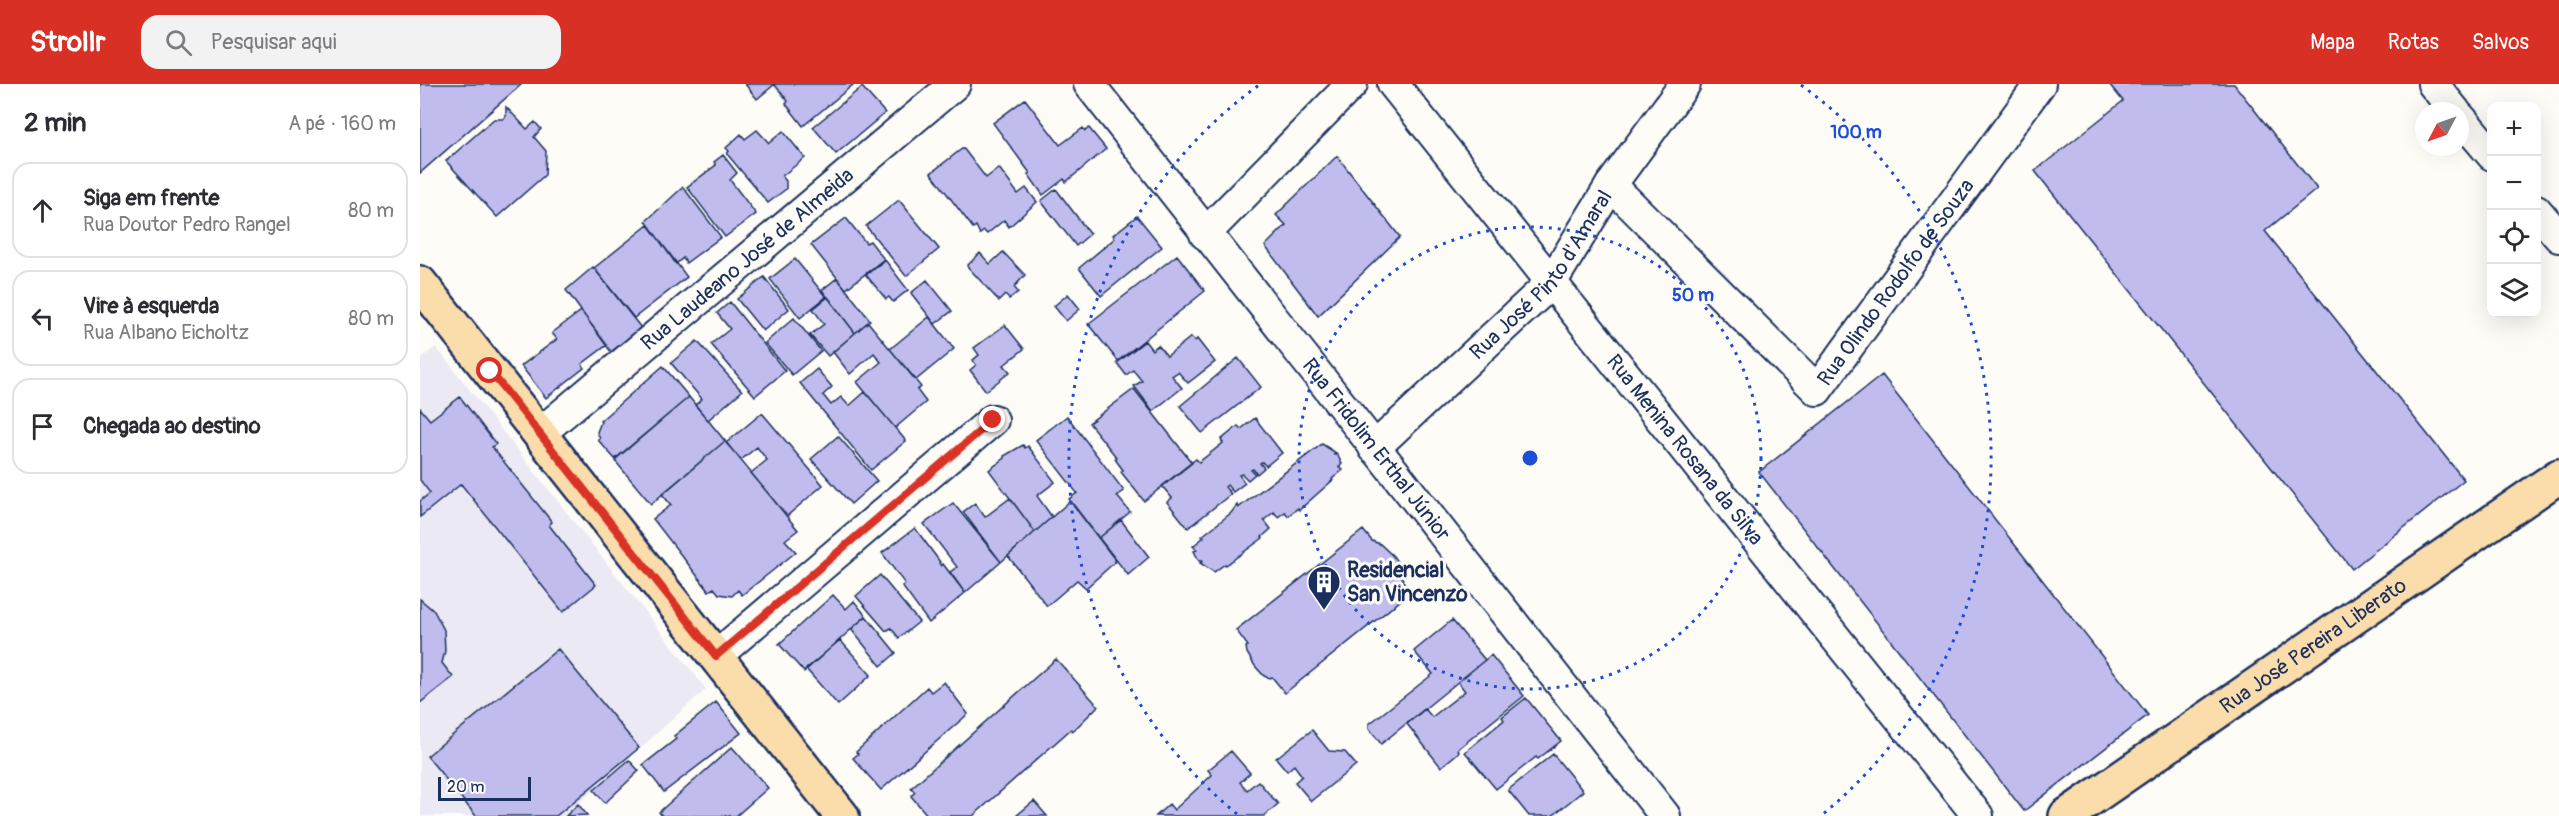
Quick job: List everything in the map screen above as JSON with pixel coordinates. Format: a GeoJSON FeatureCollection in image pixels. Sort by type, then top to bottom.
{"type":"FeatureCollection","features":[{"type":"Feature","properties":{"kind":"main road"},"geometry":{"type":"LineString","coordinates":[[420,283],[842,816]]}},
{"type":"Feature","properties":{"kind":"main road","name":"Rua José Pereira Liberato"},"geometry":{"type":"LineString","coordinates":[[2066,816],[2559,476]]}},
{"type":"Feature","properties":{"kind":"street","name":"Rua Fridolim Erthal Júnior"},"geometry":{"type":"LineString","coordinates":[[1089,84],[1665,816]]}},
{"type":"Feature","properties":{"kind":"street"},"geometry":{"type":"LineString","coordinates":[[1205,234],[1352,84]]}},
{"type":"Feature","properties":{"kind":"street","name":"Rua Menina Rosana da Silva"},"geometry":{"type":"LineString","coordinates":[[1392,84],[1978,816]]}},
{"type":"Feature","properties":{"kind":"street","name":"Rua José Pinto d'Amaral"},"geometry":{"type":"LineString","coordinates":[[1374,448],[1551,283],[1611,185],[1685,84]]}},
{"type":"Feature","properties":{"kind":"street","name":"Rua Olindo Rodolfo de Souza"},"geometry":{"type":"LineString","coordinates":[[1611,185],[1817,390],[2040,84]]}},
{"type":"Feature","properties":{"kind":"street"},"geometry":{"type":"LineString","coordinates":[[2433,84],[2448,102]]}},
{"type":"Feature","properties":{"kind":"street","name":"Rua Laudeano José de Almeida"},"geometry":{"type":"LineString","coordinates":[[539,434],[935,90]]}},
{"type":"Feature","properties":{"kind":"street"},"geometry":{"type":"LineString","coordinates":[[2469,128],[2487,149]]}},
{"type":"Feature","properties":{"kind":"street"},"geometry":{"type":"LineString","coordinates":[[2541,216],[2559,237]]}},
{"type":"Feature","properties":{"kind":"street"},"geometry":{"type":"LineString","coordinates":[[716,656],[993,420]]}},
{"type":"Feature","properties":{"kind":"shaded area"},"geometry":{"type":"Polygon","coordinates":[[[436,347],[706,689],[565,816],[420,816],[420,359],[436,347]]]}},
{"type":"Feature","properties":{"kind":"building"},"geometry":{"type":"Polygon","coordinates":[[[420,84],[522,84],[420,173],[420,84]]]}},
{"type":"Feature","properties":{"kind":"building"},"geometry":{"type":"Polygon","coordinates":[[[745,84],[775,84],[757,99],[745,84]]]}},
{"type":"Feature","properties":{"kind":"building"},"geometry":{"type":"Polygon","coordinates":[[[774,84],[854,84],[803,126],[786,104],[788,101],[774,84]]]}},
{"type":"Feature","properties":{"kind":"building"},"geometry":{"type":"Polygon","coordinates":[[[2109,84],[2234,84],[2317,189],[2265,231],[2464,480],[2352,569],[2035,171],[2123,101],[2109,84]]]}},
{"type":"Feature","properties":{"kind":"building"},"geometry":{"type":"Polygon","coordinates":[[[862,87],[885,113],[836,154],[813,127],[862,87]]]}},
{"type":"Feature","properties":{"kind":"building"},"geometry":{"type":"Polygon","coordinates":[[[1025,99],[1060,145],[1083,128],[1085,131],[1089,128],[1106,149],[1066,182],[1064,179],[1043,195],[1028,174],[1030,173],[993,123],[1025,99]]]}},
{"type":"Feature","properties":{"kind":"building"},"geometry":{"type":"Polygon","coordinates":[[[506,107],[527,129],[535,122],[541,129],[534,137],[546,151],[545,175],[497,217],[446,161],[494,119],[503,119],[506,116],[506,107]]]}},
{"type":"Feature","properties":{"kind":"building"},"geometry":{"type":"Polygon","coordinates":[[[757,130],[769,143],[783,131],[805,158],[782,176],[786,181],[786,189],[768,203],[727,154],[729,151],[726,148],[741,134],[745,139],[757,130]]]}},
{"type":"Feature","properties":{"kind":"building"},"geometry":{"type":"Polygon","coordinates":[[[963,148],[986,178],[999,168],[1018,194],[1026,188],[1037,202],[1009,227],[1004,220],[987,234],[984,231],[980,234],[976,226],[973,228],[931,173],[963,148]]]}},
{"type":"Feature","properties":{"kind":"building"},"geometry":{"type":"Polygon","coordinates":[[[723,155],[737,173],[730,180],[756,214],[725,237],[687,187],[716,165],[714,162],[723,155]]]}},
{"type":"Feature","properties":{"kind":"building"},"geometry":{"type":"Polygon","coordinates":[[[1337,156],[1400,237],[1318,316],[1265,246],[1286,225],[1276,215],[1337,156]]]}},
{"type":"Feature","properties":{"kind":"building"},"geometry":{"type":"Polygon","coordinates":[[[683,187],[721,237],[686,263],[683,258],[676,264],[646,221],[683,187]]]}},
{"type":"Feature","properties":{"kind":"building"},"geometry":{"type":"Polygon","coordinates":[[[1056,189],[1090,234],[1076,246],[1041,201],[1056,189]]]}},
{"type":"Feature","properties":{"kind":"building"},"geometry":{"type":"Polygon","coordinates":[[[899,200],[939,249],[906,276],[866,226],[899,200]]]}},
{"type":"Feature","properties":{"kind":"building"},"geometry":{"type":"Polygon","coordinates":[[[1137,216],[1162,247],[1101,296],[1079,268],[1115,238],[1113,235],[1137,216]]]}},
{"type":"Feature","properties":{"kind":"building"},"geometry":{"type":"Polygon","coordinates":[[[846,218],[866,243],[870,241],[884,259],[846,289],[811,245],[846,218]]]}},
{"type":"Feature","properties":{"kind":"building"},"geometry":{"type":"Polygon","coordinates":[[[648,225],[687,277],[634,318],[594,268],[648,225]]]}},
{"type":"Feature","properties":{"kind":"building"},"geometry":{"type":"Polygon","coordinates":[[[1003,252],[1025,275],[1014,287],[1018,292],[1009,299],[1005,295],[999,301],[967,266],[980,253],[990,264],[1003,252]]]}},
{"type":"Feature","properties":{"kind":"building"},"geometry":{"type":"Polygon","coordinates":[[[1177,255],[1205,291],[1118,361],[1088,324],[1177,255]]]}},
{"type":"Feature","properties":{"kind":"building"},"geometry":{"type":"Polygon","coordinates":[[[795,259],[826,297],[800,318],[770,279],[795,259]]]}},
{"type":"Feature","properties":{"kind":"building"},"geometry":{"type":"Polygon","coordinates":[[[885,260],[908,290],[893,302],[889,297],[886,299],[866,275],[885,260]]]}},
{"type":"Feature","properties":{"kind":"building"},"geometry":{"type":"Polygon","coordinates":[[[593,267],[641,328],[611,352],[566,290],[593,267]]]}},
{"type":"Feature","properties":{"kind":"building"},"geometry":{"type":"Polygon","coordinates":[[[764,277],[789,309],[763,331],[737,299],[764,277]]]}},
{"type":"Feature","properties":{"kind":"building"},"geometry":{"type":"Polygon","coordinates":[[[837,278],[870,320],[855,333],[822,290],[837,278]]]}},
{"type":"Feature","properties":{"kind":"building"},"geometry":{"type":"Polygon","coordinates":[[[927,280],[952,311],[935,324],[911,293],[927,280]]]}},
{"type":"Feature","properties":{"kind":"building"},"geometry":{"type":"Polygon","coordinates":[[[1068,294],[1080,309],[1066,321],[1054,306],[1068,294]]]}},
{"type":"Feature","properties":{"kind":"building"},"geometry":{"type":"Polygon","coordinates":[[[828,297],[855,333],[828,356],[810,335],[824,324],[813,309],[828,297]]]}},
{"type":"Feature","properties":{"kind":"building"},"geometry":{"type":"Polygon","coordinates":[[[730,302],[785,371],[755,396],[711,344],[730,329],[717,313],[730,302]]]}},
{"type":"Feature","properties":{"kind":"building"},"geometry":{"type":"Polygon","coordinates":[[[581,311],[607,345],[582,364],[584,368],[546,398],[521,366],[557,339],[552,333],[581,311]]]}},
{"type":"Feature","properties":{"kind":"building"},"geometry":{"type":"Polygon","coordinates":[[[929,317],[954,349],[916,380],[890,349],[929,317]]]}},
{"type":"Feature","properties":{"kind":"building"},"geometry":{"type":"Polygon","coordinates":[[[794,318],[821,351],[792,375],[765,343],[794,318]]]}},
{"type":"Feature","properties":{"kind":"building"},"geometry":{"type":"Polygon","coordinates":[[[868,322],[921,387],[917,390],[926,402],[895,428],[857,382],[881,362],[874,353],[850,374],[833,352],[868,322]]]}},
{"type":"Feature","properties":{"kind":"building"},"geometry":{"type":"Polygon","coordinates":[[[1005,325],[1024,349],[1004,365],[1010,372],[986,391],[970,370],[976,365],[973,360],[979,355],[974,348],[1005,325]]]}},
{"type":"Feature","properties":{"kind":"building"},"geometry":{"type":"Polygon","coordinates":[[[1191,337],[1195,341],[1197,339],[1215,362],[1188,383],[1178,372],[1172,376],[1182,388],[1153,411],[1134,386],[1142,381],[1133,370],[1126,375],[1117,363],[1145,341],[1152,350],[1158,345],[1167,356],[1191,337]]]}},
{"type":"Feature","properties":{"kind":"building"},"geometry":{"type":"Polygon","coordinates":[[[697,341],[742,391],[708,420],[695,405],[702,399],[671,363],[697,341]]]}},
{"type":"Feature","properties":{"kind":"building"},"geometry":{"type":"Polygon","coordinates":[[[1238,358],[1261,387],[1202,433],[1180,406],[1238,358]]]}},
{"type":"Feature","properties":{"kind":"building"},"geometry":{"type":"Polygon","coordinates":[[[663,366],[689,397],[615,459],[598,440],[600,439],[597,432],[600,421],[663,366]]]}},
{"type":"Feature","properties":{"kind":"building"},"geometry":{"type":"Polygon","coordinates":[[[817,369],[832,387],[823,395],[831,405],[841,397],[849,406],[865,392],[906,441],[871,470],[800,383],[817,369]]]}},
{"type":"Feature","properties":{"kind":"building"},"geometry":{"type":"Polygon","coordinates":[[[1882,375],[2148,715],[2024,811],[1759,472],[1882,375]]]}},
{"type":"Feature","properties":{"kind":"building"},"geometry":{"type":"Polygon","coordinates":[[[1134,389],[1192,463],[1144,501],[1121,472],[1123,470],[1115,459],[1117,458],[1089,423],[1134,389]]]}},
{"type":"Feature","properties":{"kind":"building"},"geometry":{"type":"Polygon","coordinates":[[[460,397],[496,444],[492,447],[552,522],[549,525],[596,585],[563,612],[461,484],[420,517],[420,501],[430,493],[420,480],[420,408],[430,420],[460,397]]]}},
{"type":"Feature","properties":{"kind":"building"},"geometry":{"type":"Polygon","coordinates":[[[689,397],[725,441],[651,504],[616,462],[616,459],[689,397]]]}},
{"type":"Feature","properties":{"kind":"building"},"geometry":{"type":"Polygon","coordinates":[[[762,413],[823,485],[787,516],[751,473],[767,460],[757,447],[741,460],[726,443],[762,413]]]}},
{"type":"Feature","properties":{"kind":"building"},"geometry":{"type":"Polygon","coordinates":[[[1067,416],[1124,491],[1117,496],[1130,512],[1099,538],[1069,499],[1077,493],[1036,440],[1067,416]]]}},
{"type":"Feature","properties":{"kind":"building"},"geometry":{"type":"Polygon","coordinates":[[[1255,418],[1282,453],[1266,466],[1260,463],[1264,468],[1257,474],[1253,469],[1251,470],[1255,474],[1248,480],[1242,474],[1239,475],[1245,483],[1233,492],[1227,485],[1225,487],[1231,494],[1188,528],[1167,502],[1172,498],[1162,486],[1196,459],[1199,462],[1223,443],[1221,440],[1238,426],[1241,429],[1255,418]]]}},
{"type":"Feature","properties":{"kind":"building"},"geometry":{"type":"Polygon","coordinates":[[[838,436],[877,481],[851,504],[811,459],[838,436]]]}},
{"type":"Feature","properties":{"kind":"building"},"geometry":{"type":"Polygon","coordinates":[[[725,441],[798,530],[785,540],[796,552],[742,595],[738,590],[732,596],[719,594],[714,588],[709,591],[653,519],[671,505],[662,494],[725,441]]]}},
{"type":"Feature","properties":{"kind":"building"},"geometry":{"type":"Polygon","coordinates":[[[1322,444],[1336,453],[1333,455],[1337,454],[1342,464],[1339,467],[1343,470],[1333,480],[1299,510],[1298,508],[1288,516],[1285,512],[1278,517],[1274,512],[1264,520],[1271,529],[1263,538],[1226,565],[1214,572],[1200,563],[1203,561],[1199,561],[1194,551],[1197,550],[1193,546],[1204,537],[1202,536],[1231,513],[1237,505],[1238,508],[1322,444]]]}},
{"type":"Feature","properties":{"kind":"building"},"geometry":{"type":"Polygon","coordinates":[[[1023,445],[1025,448],[1028,446],[1055,482],[1037,496],[1052,517],[1035,532],[989,470],[1005,458],[1004,456],[1023,445]]]}},
{"type":"Feature","properties":{"kind":"building"},"geometry":{"type":"Polygon","coordinates":[[[1010,498],[1035,532],[1001,562],[963,512],[975,503],[985,517],[1010,498]]]}},
{"type":"Feature","properties":{"kind":"building"},"geometry":{"type":"Polygon","coordinates":[[[1070,501],[1116,561],[1086,588],[1077,580],[1047,606],[1008,556],[1070,501]]]}},
{"type":"Feature","properties":{"kind":"building"},"geometry":{"type":"Polygon","coordinates":[[[953,503],[1001,562],[965,593],[950,572],[957,567],[924,524],[953,503]]]}},
{"type":"Feature","properties":{"kind":"building"},"geometry":{"type":"Polygon","coordinates":[[[1121,520],[1149,557],[1128,575],[1099,538],[1121,520]]]}},
{"type":"Feature","properties":{"kind":"building"},"geometry":{"type":"Polygon","coordinates":[[[915,528],[941,566],[943,564],[965,593],[929,623],[902,586],[905,584],[882,553],[915,528]]]}},
{"type":"Feature","properties":{"kind":"building","name":"Residencial San Vincenzo"},"geometry":{"type":"Polygon","coordinates":[[[1363,530],[1372,541],[1380,544],[1393,556],[1400,566],[1403,581],[1411,592],[1285,693],[1272,677],[1264,676],[1255,666],[1247,653],[1246,647],[1248,646],[1236,630],[1363,530]]]}},
{"type":"Feature","properties":{"kind":"building"},"geometry":{"type":"Polygon","coordinates":[[[880,575],[919,622],[899,638],[891,628],[886,631],[856,596],[880,575]]]}},
{"type":"Feature","properties":{"kind":"building"},"geometry":{"type":"Polygon","coordinates":[[[833,595],[846,609],[854,601],[866,616],[804,672],[779,644],[833,595]]]}},
{"type":"Feature","properties":{"kind":"building"},"geometry":{"type":"Polygon","coordinates":[[[420,599],[434,611],[444,630],[445,651],[442,663],[453,677],[420,703],[420,599]]]}},
{"type":"Feature","properties":{"kind":"building"},"geometry":{"type":"Polygon","coordinates":[[[866,616],[896,653],[881,666],[851,629],[866,616]]]}},
{"type":"Feature","properties":{"kind":"building"},"geometry":{"type":"Polygon","coordinates":[[[1452,620],[1485,660],[1381,744],[1369,728],[1369,724],[1433,674],[1414,651],[1452,620]]]}},
{"type":"Feature","properties":{"kind":"building"},"geometry":{"type":"Polygon","coordinates":[[[840,640],[871,675],[838,705],[806,669],[840,640]]]}},
{"type":"Feature","properties":{"kind":"building"},"geometry":{"type":"Polygon","coordinates":[[[558,649],[639,748],[556,816],[476,816],[427,756],[558,649]]]}},
{"type":"Feature","properties":{"kind":"building"},"geometry":{"type":"Polygon","coordinates":[[[1491,655],[1524,696],[1458,749],[1459,752],[1441,767],[1407,724],[1425,709],[1432,717],[1465,691],[1458,682],[1491,655]]]}},
{"type":"Feature","properties":{"kind":"building"},"geometry":{"type":"Polygon","coordinates":[[[1056,659],[1098,706],[1073,731],[1071,729],[973,816],[928,816],[911,796],[915,792],[911,788],[1056,659]]]}},
{"type":"Feature","properties":{"kind":"building"},"geometry":{"type":"Polygon","coordinates":[[[944,682],[968,714],[881,790],[853,758],[858,754],[856,752],[927,687],[931,692],[944,682]]]}},
{"type":"Feature","properties":{"kind":"building"},"geometry":{"type":"Polygon","coordinates":[[[1526,698],[1561,741],[1538,759],[1536,757],[1496,789],[1465,752],[1504,720],[1502,717],[1526,698]]]}},
{"type":"Feature","properties":{"kind":"building"},"geometry":{"type":"Polygon","coordinates":[[[716,702],[741,733],[664,792],[643,765],[676,739],[674,736],[716,702]]]}},
{"type":"Feature","properties":{"kind":"building"},"geometry":{"type":"Polygon","coordinates":[[[1312,730],[1329,751],[1345,752],[1356,765],[1311,801],[1295,782],[1302,776],[1294,765],[1287,771],[1276,758],[1312,730]]]}},
{"type":"Feature","properties":{"kind":"building"},"geometry":{"type":"Polygon","coordinates":[[[732,747],[768,788],[736,816],[662,816],[659,812],[732,747]]]}},
{"type":"Feature","properties":{"kind":"building"},"geometry":{"type":"Polygon","coordinates":[[[1231,751],[1250,773],[1240,782],[1247,790],[1258,781],[1278,804],[1264,816],[1156,816],[1169,804],[1174,810],[1212,775],[1208,770],[1231,751]]]}},
{"type":"Feature","properties":{"kind":"building"},"geometry":{"type":"Polygon","coordinates":[[[1553,754],[1583,791],[1552,816],[1529,816],[1508,790],[1553,754]]]}},
{"type":"Feature","properties":{"kind":"building"},"geometry":{"type":"Polygon","coordinates":[[[629,760],[639,771],[605,803],[594,790],[629,760]]]}},
{"type":"Feature","properties":{"kind":"building"},"geometry":{"type":"Polygon","coordinates":[[[1034,801],[1047,816],[1016,816],[1034,801]]]}},
{"type":"Feature","properties":{"kind":"building"},"geometry":{"type":"Polygon","coordinates":[[[578,804],[587,815],[566,816],[578,804]]]}},
{"type":"Feature","properties":{"kind":"place","name":"Residencial San Vincenzo"},"geometry":{"type":"Point","coordinates":[1324,611]}},
{"type":"Feature","properties":{"kind":"route"},"geometry":{"type":"LineString","coordinates":[[490,371],[716,656],[993,420]]}}]}
